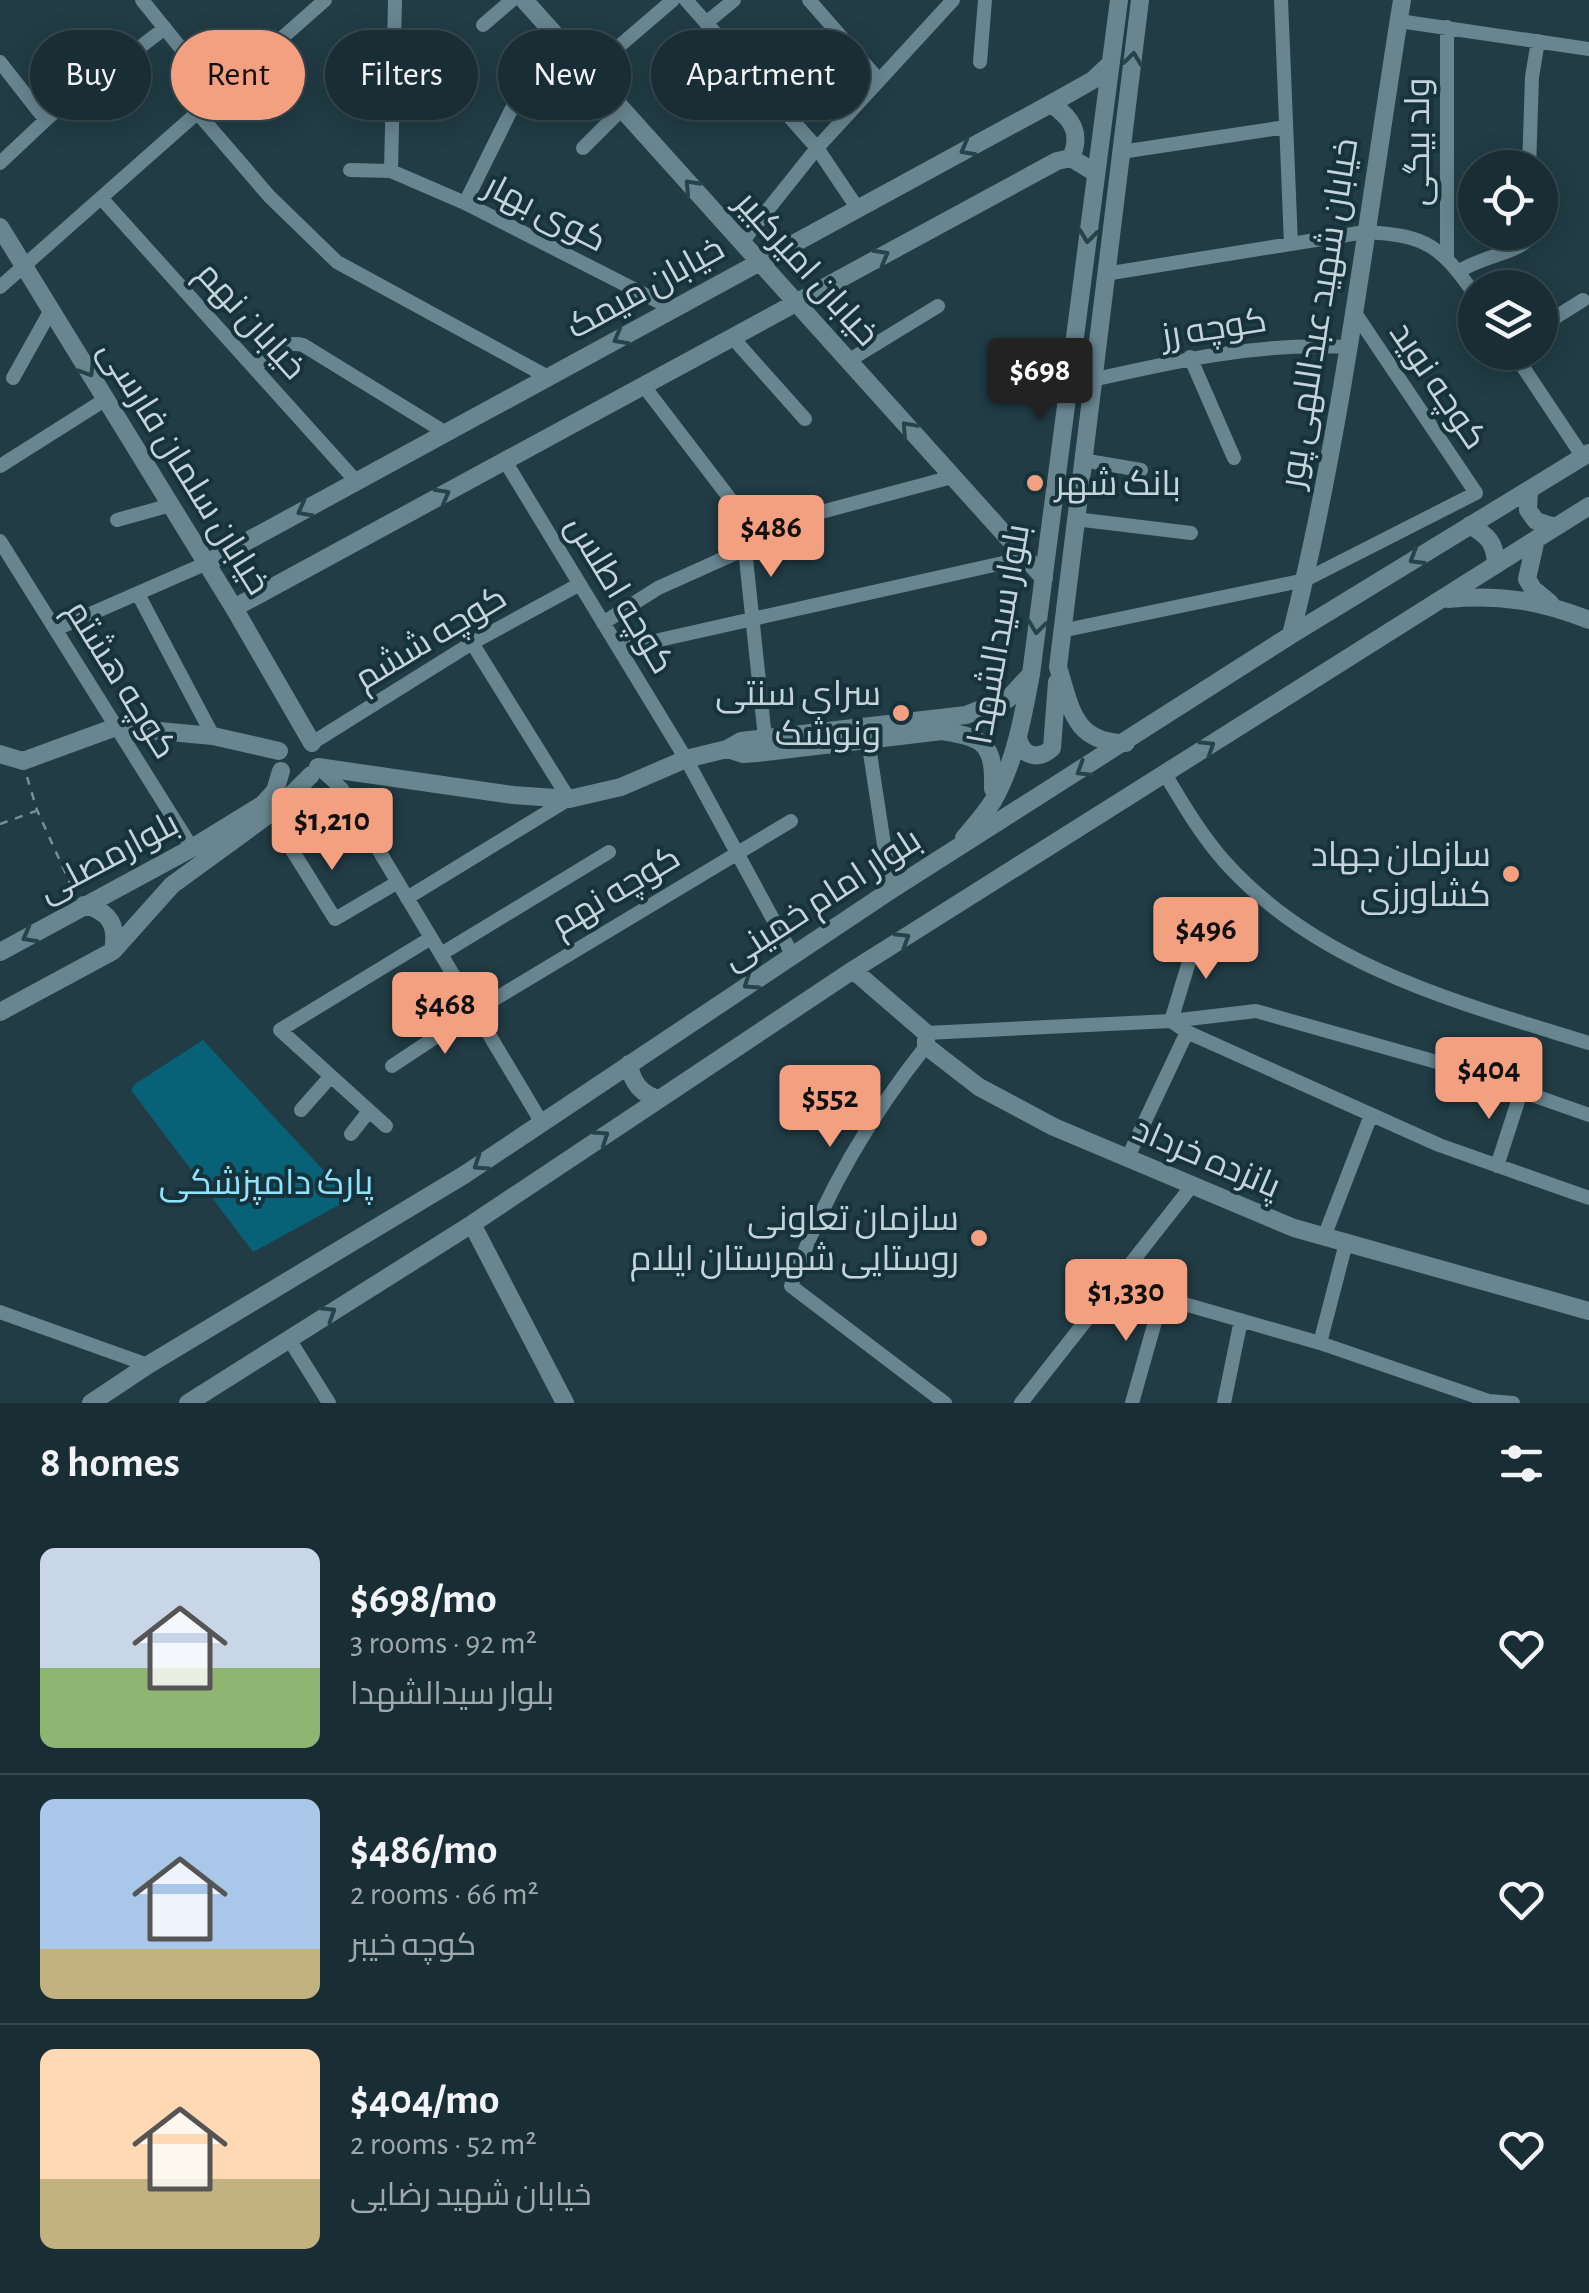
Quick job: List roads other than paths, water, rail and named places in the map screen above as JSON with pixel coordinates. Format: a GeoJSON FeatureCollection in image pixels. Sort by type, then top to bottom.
{"type":"FeatureCollection","features":[{"type":"Feature","properties":{"kind":"street"},"geometry":{"type":"LineString","coordinates":[[142,0],[171,36]]}},
{"type":"Feature","properties":{"kind":"street"},"geometry":{"type":"LineString","coordinates":[[391,172],[394,0]]}},
{"type":"Feature","properties":{"kind":"street"},"geometry":{"type":"LineString","coordinates":[[483,25],[512,0]]}},
{"type":"Feature","properties":{"kind":"street","name":"خیابان امیرکبیر"},"geometry":{"type":"LineString","coordinates":[[524,0],[551,30]]}},
{"type":"Feature","properties":{"kind":"street"},"geometry":{"type":"LineString","coordinates":[[631,36],[673,0]]}},
{"type":"Feature","properties":{"kind":"street"},"geometry":{"type":"LineString","coordinates":[[686,0],[817,148],[858,209]]}},
{"type":"Feature","properties":{"kind":"street"},"geometry":{"type":"LineString","coordinates":[[706,23],[734,0]]}},
{"type":"Feature","properties":{"kind":"street"},"geometry":{"type":"LineString","coordinates":[[808,0],[879,80]]}},
{"type":"Feature","properties":{"kind":"street"},"geometry":{"type":"LineString","coordinates":[[980,62],[985,0]]}},
{"type":"Feature","properties":{"kind":"street","name":"بلوار سیدالشهدا"},"geometry":{"type":"LineString","coordinates":[[957,848],[993,800],[1018,737],[1032,674],[1119,0]]}},
{"type":"Feature","properties":{"kind":"street","name":"بلوار سیدالشهدا"},"geometry":{"type":"LineString","coordinates":[[1126,742],[1103,743],[1083,730],[1058,668],[1140,0]]}},
{"type":"Feature","properties":{"kind":"street"},"geometry":{"type":"LineString","coordinates":[[1281,0],[1291,244]]}},
{"type":"Feature","properties":{"kind":"street","name":"خیابان شهید عبداللهی پور"},"geometry":{"type":"LineString","coordinates":[[1291,635],[1305,580],[1347,347],[1402,0]]}},
{"type":"Feature","properties":{"kind":"street"},"geometry":{"type":"LineString","coordinates":[[742,242],[817,148],[947,2]]}},
{"type":"Feature","properties":{"kind":"street"},"geometry":{"type":"LineString","coordinates":[[285,30],[314,3]]}},
{"type":"Feature","properties":{"kind":"street"},"geometry":{"type":"LineString","coordinates":[[1399,21],[1589,49]]}},
{"type":"Feature","properties":{"kind":"street","name":"ولد بیگی"},"geometry":{"type":"LineString","coordinates":[[1446,27],[1447,257]]}},
{"type":"Feature","properties":{"kind":"street"},"geometry":{"type":"LineString","coordinates":[[151,39],[165,28]]}},
{"type":"Feature","properties":{"kind":"street"},"geometry":{"type":"LineString","coordinates":[[1530,150],[1532,76],[1538,40]]}},
{"type":"Feature","properties":{"kind":"street"},"geometry":{"type":"LineString","coordinates":[[0,62],[30,100]]}},
{"type":"Feature","properties":{"kind":"street","name":"خیابان میمک"},"geometry":{"type":"LineString","coordinates":[[207,562],[1052,104],[1093,80],[1110,64]]}},
{"type":"Feature","properties":{"kind":"street"},"geometry":{"type":"LineString","coordinates":[[1052,104],[1072,122],[1076,142],[1071,158]]}},
{"type":"Feature","properties":{"kind":"street"},"geometry":{"type":"LineString","coordinates":[[1103,124],[1114,117],[1124,124]]}},
{"type":"Feature","properties":{"kind":"street"},"geometry":{"type":"LineString","coordinates":[[0,163],[46,120]]}},
{"type":"Feature","properties":{"kind":"street"},"geometry":{"type":"LineString","coordinates":[[0,287],[186,120]]}},
{"type":"Feature","properties":{"kind":"street"},"geometry":{"type":"LineString","coordinates":[[204,120],[269,196],[337,262],[548,378]]}},
{"type":"Feature","properties":{"kind":"street"},"geometry":{"type":"LineString","coordinates":[[465,204],[506,120]]}},
{"type":"Feature","properties":{"kind":"street"},"geometry":{"type":"LineString","coordinates":[[583,148],[611,120]]}},
{"type":"Feature","properties":{"kind":"street","name":"خیابان امیرکبیر"},"geometry":{"type":"LineString","coordinates":[[630,120],[1044,578]]}},
{"type":"Feature","properties":{"kind":"street"},"geometry":{"type":"LineString","coordinates":[[1121,152],[1286,127]]}},
{"type":"Feature","properties":{"kind":"street"},"geometry":{"type":"LineString","coordinates":[[234,608],[1057,160],[1071,158],[1096,173]]}},
{"type":"Feature","properties":{"kind":"street","name":"کوی بهار"},"geometry":{"type":"LineString","coordinates":[[350,170],[391,172],[465,204],[673,309]]}},
{"type":"Feature","properties":{"kind":"street","name":"خیابان نهم"},"geometry":{"type":"LineString","coordinates":[[102,198],[356,481]]}},
{"type":"Feature","properties":{"kind":"street","name":"خیابان سلمان فارسی"},"geometry":{"type":"LineString","coordinates":[[0,227],[207,562],[312,743]]}},
{"type":"Feature","properties":{"kind":"street"},"geometry":{"type":"LineString","coordinates":[[1105,274],[1364,232],[1421,241],[1447,257],[1458,272]]}},
{"type":"Feature","properties":{"kind":"street"},"geometry":{"type":"LineString","coordinates":[[1462,270],[1486,256],[1512,250]]}},
{"type":"Feature","properties":{"kind":"street"},"geometry":{"type":"LineString","coordinates":[[1558,316],[1583,300]]}},
{"type":"Feature","properties":{"kind":"street"},"geometry":{"type":"LineString","coordinates":[[848,360],[938,306]]}},
{"type":"Feature","properties":{"kind":"street"},"geometry":{"type":"LineString","coordinates":[[13,378],[51,310]]}},
{"type":"Feature","properties":{"kind":"street","name":"کوچه نوید"},"geometry":{"type":"LineString","coordinates":[[1305,580],[1476,493],[1353,310]]}},
{"type":"Feature","properties":{"kind":"street"},"geometry":{"type":"LineString","coordinates":[[732,337],[805,419]]}},
{"type":"Feature","properties":{"kind":"street"},"geometry":{"type":"LineString","coordinates":[[254,368],[284,344],[303,345],[446,433]]}},
{"type":"Feature","properties":{"kind":"street","name":"کوچه رز"},"geometry":{"type":"LineString","coordinates":[[1092,380],[1190,358],[1290,346],[1347,347]]}},
{"type":"Feature","properties":{"kind":"street"},"geometry":{"type":"LineString","coordinates":[[1190,358],[1234,458]]}},
{"type":"Feature","properties":{"kind":"street"},"geometry":{"type":"LineString","coordinates":[[1526,370],[1586,455]]}},
{"type":"Feature","properties":{"kind":"street"},"geometry":{"type":"LineString","coordinates":[[644,386],[754,530]]}},
{"type":"Feature","properties":{"kind":"street"},"geometry":{"type":"LineString","coordinates":[[0,466],[106,399]]}},
{"type":"Feature","properties":{"kind":"street","name":"بلوار امام خمینی"},"geometry":{"type":"LineString","coordinates":[[91,1403],[464,1174],[890,890],[1291,635],[1586,455]]}},
{"type":"Feature","properties":{"kind":"street"},"geometry":{"type":"LineString","coordinates":[[1082,460],[1141,470]]}},
{"type":"Feature","properties":{"kind":"street","name":"کوچه اطلس"},"geometry":{"type":"LineString","coordinates":[[505,461],[686,759],[792,954]]}},
{"type":"Feature","properties":{"kind":"street"},"geometry":{"type":"LineString","coordinates":[[766,738],[745,549],[754,530],[952,476]]}},
{"type":"Feature","properties":{"kind":"street"},"geometry":{"type":"LineString","coordinates":[[1530,491],[1528,510],[1536,521],[1555,527]]}},
{"type":"Feature","properties":{"kind":"street"},"geometry":{"type":"LineString","coordinates":[[117,520],[171,505]]}},
{"type":"Feature","properties":{"kind":"street"},"geometry":{"type":"LineString","coordinates":[[188,1403],[472,1224],[854,970],[1589,506]]}},
{"type":"Feature","properties":{"kind":"street"},"geometry":{"type":"LineString","coordinates":[[1075,519],[1191,532]]}},
{"type":"Feature","properties":{"kind":"street"},"geometry":{"type":"LineString","coordinates":[[1470,526],[1488,536],[1495,549],[1496,564]]}},
{"type":"Feature","properties":{"kind":"street"},"geometry":{"type":"LineString","coordinates":[[1536,538],[1527,579],[1554,606]]}},
{"type":"Feature","properties":{"kind":"street","name":"کوچه هشتم"},"geometry":{"type":"LineString","coordinates":[[0,541],[192,848]]}},
{"type":"Feature","properties":{"kind":"street"},"geometry":{"type":"LineString","coordinates":[[603,622],[658,588],[745,549]]}},
{"type":"Feature","properties":{"kind":"street"},"geometry":{"type":"LineString","coordinates":[[619,648],[1025,558]]}},
{"type":"Feature","properties":{"kind":"street"},"geometry":{"type":"LineString","coordinates":[[56,629],[207,562]]}},
{"type":"Feature","properties":{"kind":"street"},"geometry":{"type":"LineString","coordinates":[[1062,631],[1305,580]]}},
{"type":"Feature","properties":{"kind":"street","name":"کوچه ششم"},"geometry":{"type":"LineString","coordinates":[[312,743],[472,643],[580,584]]}},
{"type":"Feature","properties":{"kind":"street"},"geometry":{"type":"LineString","coordinates":[[138,594],[213,736]]}},
{"type":"Feature","properties":{"kind":"street"},"geometry":{"type":"LineString","coordinates":[[1443,600],[1495,596],[1554,606],[1589,620]]}},
{"type":"Feature","properties":{"kind":"street"},"geometry":{"type":"LineString","coordinates":[[472,643],[569,798]]}},
{"type":"Feature","properties":{"kind":"street"},"geometry":{"type":"LineString","coordinates":[[1018,737],[1022,748],[1031,755],[1042,755],[1052,748],[1058,668]]}},
{"type":"Feature","properties":{"kind":"street"},"geometry":{"type":"LineString","coordinates":[[279,751],[281,771],[296,780],[314,771],[569,798],[621,787],[686,759],[728,749],[741,740],[966,715],[1008,699],[1032,674]]}},
{"type":"Feature","properties":{"kind":"street"},"geometry":{"type":"LineString","coordinates":[[0,754],[23,761],[116,727],[213,736],[279,751]]}},
{"type":"Feature","properties":{"kind":"street"},"geometry":{"type":"LineString","coordinates":[[728,749],[744,754],[942,731],[971,736],[986,745],[992,760],[993,800]]}},
{"type":"Feature","properties":{"kind":"street"},"geometry":{"type":"LineString","coordinates":[[279,751],[291,740],[302,738],[312,743],[318,752],[314,771]]}},
{"type":"Feature","properties":{"kind":"street"},"geometry":{"type":"LineString","coordinates":[[868,740],[890,890]]}},
{"type":"Feature","properties":{"kind":"street","name":"بلوارمصلی"},"geometry":{"type":"LineString","coordinates":[[0,952],[192,848],[269,799],[280,782],[281,771]]}},
{"type":"Feature","properties":{"kind":"street"},"geometry":{"type":"LineString","coordinates":[[314,771],[342,789],[542,1123]]}},
{"type":"Feature","properties":{"kind":"street","name":"بلوارمصلی"},"geometry":{"type":"LineString","coordinates":[[0,1012],[113,951],[148,908],[200,862],[280,806],[314,771]]}},
{"type":"Feature","properties":{"kind":"street"},"geometry":{"type":"LineString","coordinates":[[1165,774],[1194,822],[1226,863],[1274,908],[1317,940],[1464,1005],[1589,1044]]}},
{"type":"Feature","properties":{"kind":"street"},"geometry":{"type":"LineString","coordinates":[[407,898],[569,798]]}},
{"type":"Feature","properties":{"kind":"street","name":"کوچه نهم"},"geometry":{"type":"LineString","coordinates":[[392,1066],[474,1011],[790,822]]}},
{"type":"Feature","properties":{"kind":"street"},"geometry":{"type":"LineString","coordinates":[[292,850],[335,919],[398,882]]}},
{"type":"Feature","properties":{"kind":"street"},"geometry":{"type":"LineString","coordinates":[[441,954],[609,852]]}},
{"type":"Feature","properties":{"kind":"street"},"geometry":{"type":"LineString","coordinates":[[133,879],[129,892],[135,904],[148,908]]}},
{"type":"Feature","properties":{"kind":"street"},"geometry":{"type":"LineString","coordinates":[[82,906],[100,909],[111,920],[116,935],[113,951]]}},
{"type":"Feature","properties":{"kind":"street"},"geometry":{"type":"LineString","coordinates":[[1171,1021],[1199,929]]}},
{"type":"Feature","properties":{"kind":"street"},"geometry":{"type":"LineString","coordinates":[[386,1126],[280,1030],[432,938]]}},
{"type":"Feature","properties":{"kind":"street","name":"پانزده خرداد"},"geometry":{"type":"LineString","coordinates":[[854,970],[979,1087],[1054,1127],[1191,1187],[1324,1237],[1589,1311]]}},
{"type":"Feature","properties":{"kind":"street"},"geometry":{"type":"LineString","coordinates":[[946,1403],[791,1286],[854,1152],[926,1039],[1256,1011],[1444,1064],[1589,1115]]}},
{"type":"Feature","properties":{"kind":"street"},"geometry":{"type":"LineString","coordinates":[[1171,1021],[1187,1032],[1439,1145],[1589,1198]]}},
{"type":"Feature","properties":{"kind":"street"},"geometry":{"type":"LineString","coordinates":[[1128,1159],[1187,1032]]}},
{"type":"Feature","properties":{"kind":"street"},"geometry":{"type":"LineString","coordinates":[[629,1064],[641,1091],[659,1099]]}},
{"type":"Feature","properties":{"kind":"street"},"geometry":{"type":"LineString","coordinates":[[301,1110],[331,1076]]}},
{"type":"Feature","properties":{"kind":"street"},"geometry":{"type":"LineString","coordinates":[[1498,1166],[1522,1092]]}},
{"type":"Feature","properties":{"kind":"street"},"geometry":{"type":"LineString","coordinates":[[351,1134],[369,1111]]}},
{"type":"Feature","properties":{"kind":"street"},"geometry":{"type":"LineString","coordinates":[[1324,1237],[1371,1114]]}},
{"type":"Feature","properties":{"kind":"street"},"geometry":{"type":"LineString","coordinates":[[1021,1403],[1191,1187]]}},
{"type":"Feature","properties":{"kind":"street"},"geometry":{"type":"LineString","coordinates":[[472,1224],[565,1403]]}},
{"type":"Feature","properties":{"kind":"street"},"geometry":{"type":"LineString","coordinates":[[1320,1343],[1346,1244]]}},
{"type":"Feature","properties":{"kind":"street"},"geometry":{"type":"LineString","coordinates":[[1115,1284],[1320,1343],[1488,1401],[1513,1403]]}},
{"type":"Feature","properties":{"kind":"street"},"geometry":{"type":"LineString","coordinates":[[1132,1403],[1162,1297]]}},
{"type":"Feature","properties":{"kind":"street"},"geometry":{"type":"LineString","coordinates":[[0,1312],[148,1365]]}},
{"type":"Feature","properties":{"kind":"street"},"geometry":{"type":"LineString","coordinates":[[1224,1403],[1241,1320]]}},
{"type":"Feature","properties":{"kind":"street"},"geometry":{"type":"LineString","coordinates":[[289,1339],[329,1403]]}},
{"type":"Feature","properties":{"kind":"place","name":"بانک شهر"},"geometry":{"type":"Point","coordinates":[1035,483]}},
{"type":"Feature","properties":{"kind":"place","name":"سرای سنتی ونوشک"},"geometry":{"type":"Point","coordinates":[901,713]}},
{"type":"Feature","properties":{"kind":"place","name":"سازمان جهاد کشاورزی"},"geometry":{"type":"Point","coordinates":[1511,874]}},
{"type":"Feature","properties":{"kind":"place","name":"سازمان تعاونی روستایی شهرستان ایلام"},"geometry":{"type":"Point","coordinates":[979,1238]}},
{"type":"Feature","properties":{"kind":"park label","name":"پارک دامپزشکی"},"geometry":{"type":"Point","coordinates":[266,1182]}}]}
